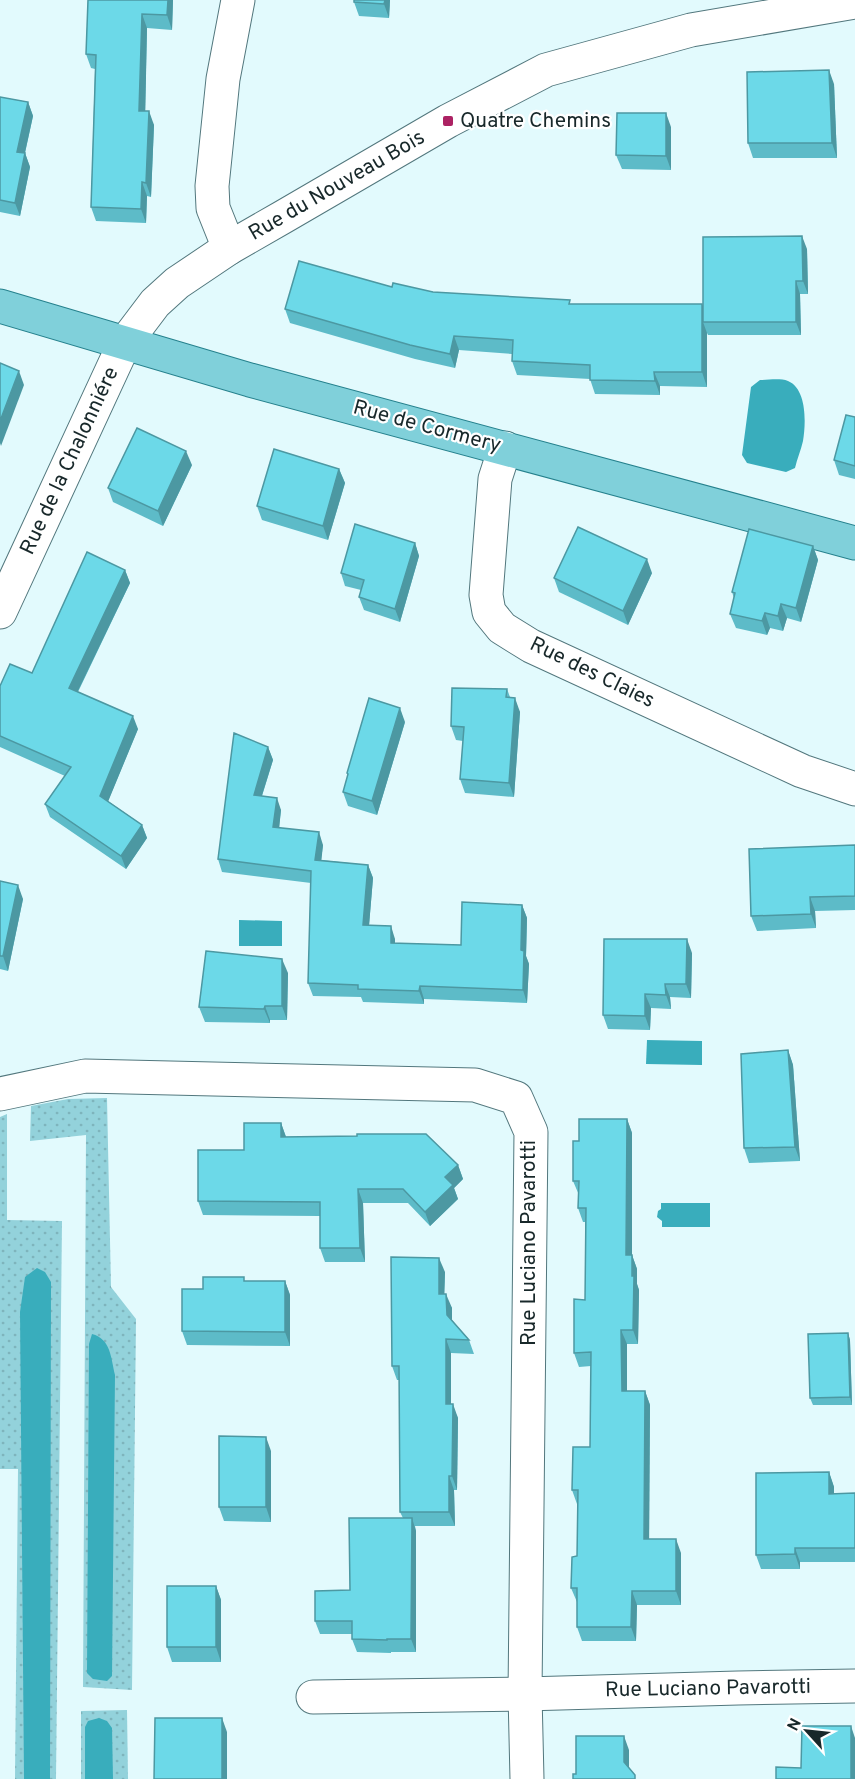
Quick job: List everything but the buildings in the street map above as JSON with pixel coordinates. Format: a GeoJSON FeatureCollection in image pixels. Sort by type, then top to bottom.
{"type":"FeatureCollection","features":[{"type":"Feature","properties":{"kind":"main road","name":"Rue de Cormery"},"geometry":{"type":"LineString","coordinates":[[0,306],[250,380],[855,543]]}},
{"type":"Feature","properties":{"kind":"street"},"geometry":{"type":"LineString","coordinates":[[229,248],[213,208],[212,186],[223,80],[238,0]]}},
{"type":"Feature","properties":{"kind":"street","name":"Rue du Nouveau Bois"},"geometry":{"type":"LineString","coordinates":[[124,344],[155,303],[177,283],[229,248],[448,122],[546,70],[691,30],[855,2]]}},
{"type":"Feature","properties":{"kind":"street","name":"Rue de la Chalonniére"},"geometry":{"type":"LineString","coordinates":[[0,612],[124,344]]}},
{"type":"Feature","properties":{"kind":"street","name":"Rue des Claies"},"geometry":{"type":"LineString","coordinates":[[505,448],[495,479],[486,595],[489,612],[502,628],[531,646],[781,762],[855,789]]}},
{"type":"Feature","properties":{"kind":"street","name":"Rue Luciano Pavarotti"},"geometry":{"type":"LineString","coordinates":[[0,1094],[85,1076],[475,1085],[516,1098],[531,1132],[525,1694],[527,1779]]}},
{"type":"Feature","properties":{"kind":"street","name":"Rue Luciano Pavarotti"},"geometry":{"type":"LineString","coordinates":[[312,1697],[855,1686]]}},
{"type":"Feature","properties":{"kind":"shaded area"},"geometry":{"type":"Polygon","coordinates":[[[760,380],[788,381],[799,391],[802,399],[805,416],[803,441],[795,468],[786,472],[747,463],[742,455],[751,387],[760,380]]]}},
{"type":"Feature","properties":{"kind":"shaded area"},"geometry":{"type":"Polygon","coordinates":[[[239,920],[282,921],[282,946],[239,946],[239,920]]]}},
{"type":"Feature","properties":{"kind":"shaded area"},"geometry":{"type":"Polygon","coordinates":[[[647,1040],[702,1041],[702,1065],[646,1064],[647,1040]]]}},
{"type":"Feature","properties":{"kind":"shaded area"},"geometry":{"type":"Polygon","coordinates":[[[107,1098],[111,1287],[136,1319],[132,1690],[83,1687],[86,1135],[30,1141],[31,1106],[68,1099],[107,1098]]]}},
{"type":"Feature","properties":{"kind":"shaded area"},"geometry":{"type":"Polygon","coordinates":[[[7,1114],[7,1220],[62,1221],[56,1779],[15,1779],[18,1469],[0,1469],[0,1117],[7,1114]]]}},
{"type":"Feature","properties":{"kind":"shaded area"},"geometry":{"type":"Polygon","coordinates":[[[661,1203],[710,1203],[710,1227],[662,1227],[662,1221],[657,1217],[661,1203]]]}},
{"type":"Feature","properties":{"kind":"shaded area"},"geometry":{"type":"Polygon","coordinates":[[[37,1268],[45,1272],[51,1282],[50,1779],[24,1779],[20,1312],[25,1277],[37,1268]]]}},
{"type":"Feature","properties":{"kind":"shaded area"},"geometry":{"type":"Polygon","coordinates":[[[92,1334],[107,1345],[115,1375],[112,1676],[107,1681],[93,1679],[87,1673],[89,1344],[92,1334]]]}},
{"type":"Feature","properties":{"kind":"shaded area"},"geometry":{"type":"Polygon","coordinates":[[[127,1710],[128,1779],[81,1779],[81,1711],[127,1710]]]}},
{"type":"Feature","properties":{"kind":"shaded area"},"geometry":{"type":"Polygon","coordinates":[[[99,1718],[107,1721],[112,1728],[113,1779],[85,1779],[85,1727],[88,1721],[99,1718]]]}},
{"type":"Feature","properties":{"kind":"place","name":"Quatre Chemins"},"geometry":{"type":"Point","coordinates":[448,121]}}]}
